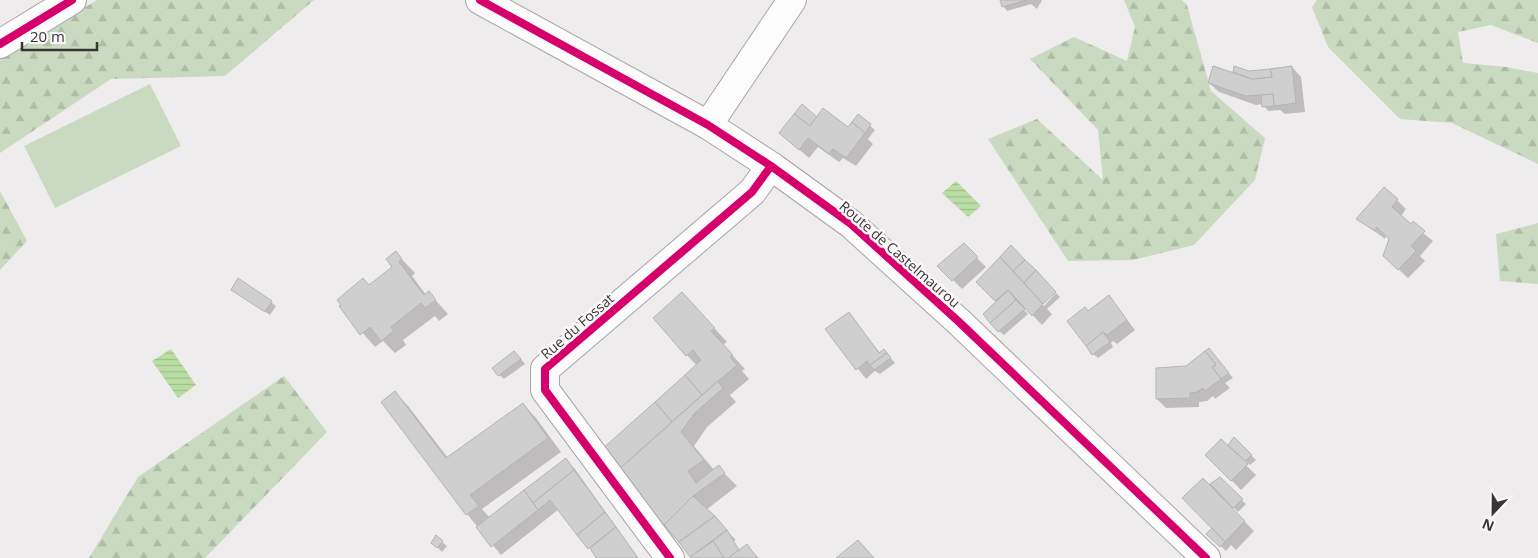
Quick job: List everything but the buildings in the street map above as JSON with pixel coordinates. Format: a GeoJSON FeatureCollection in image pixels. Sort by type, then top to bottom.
{"type":"FeatureCollection","features":[{"type":"Feature","properties":{"kind":"street"},"geometry":{"type":"LineString","coordinates":[[0,44],[72,0]]}},
{"type":"Feature","properties":{"kind":"street","name":"Route de Castelmaurou"},"geometry":{"type":"LineString","coordinates":[[480,0],[708,126],[771,166],[851,224],[958,321],[1206,558]]}},
{"type":"Feature","properties":{"kind":"street"},"geometry":{"type":"LineString","coordinates":[[708,126],[792,0]]}},
{"type":"Feature","properties":{"kind":"street","name":"Rue du Fossat"},"geometry":{"type":"LineString","coordinates":[[670,558],[545,390],[545,369],[752,192],[771,166]]}},
{"type":"Feature","properties":{"kind":"green space"},"geometry":{"type":"Polygon","coordinates":[[[97,0],[314,0],[225,76],[111,79],[0,153],[0,58],[97,0]]]}},
{"type":"Feature","properties":{"kind":"green space"},"geometry":{"type":"Polygon","coordinates":[[[1124,0],[1182,0],[1187,5],[1211,91],[1265,138],[1255,180],[1194,245],[1133,260],[1068,261],[988,139],[1037,119],[1103,180],[1098,130],[1030,59],[1074,37],[1127,61],[1135,27],[1124,0]]]}},
{"type":"Feature","properties":{"kind":"green space"},"geometry":{"type":"Polygon","coordinates":[[[1317,0],[1538,0],[1538,43],[1491,25],[1458,32],[1463,63],[1506,67],[1538,73],[1538,164],[1452,123],[1400,119],[1328,47],[1312,7],[1317,0]]]}},
{"type":"Feature","properties":{"kind":"green space"},"geometry":{"type":"Polygon","coordinates":[[[150,84],[181,146],[55,208],[24,146],[150,84]]]}},
{"type":"Feature","properties":{"kind":"green space"},"geometry":{"type":"Polygon","coordinates":[[[0,191],[27,241],[0,270],[0,191]]]}},
{"type":"Feature","properties":{"kind":"green space"},"geometry":{"type":"Polygon","coordinates":[[[1538,223],[1538,284],[1500,281],[1496,234],[1538,223]]]}},
{"type":"Feature","properties":{"kind":"green space"},"geometry":{"type":"Polygon","coordinates":[[[284,376],[327,432],[205,558],[89,558],[138,477],[284,376]]]}},
{"type":"Feature","properties":{"kind":"shaded area"},"geometry":{"type":"Polygon","coordinates":[[[956,181],[981,206],[968,217],[942,193],[956,181]]]}},
{"type":"Feature","properties":{"kind":"shaded area"},"geometry":{"type":"Polygon","coordinates":[[[171,349],[196,385],[178,398],[152,361],[171,349]]]}},
{"type":"Feature","properties":{"kind":"cycle path"},"geometry":{"type":"LineString","coordinates":[[0,44],[72,0]]}},
{"type":"Feature","properties":{"kind":"cycle path"},"geometry":{"type":"LineString","coordinates":[[480,0],[708,125],[771,166],[851,224],[958,321],[1206,558]]}},
{"type":"Feature","properties":{"kind":"cycle path"},"geometry":{"type":"LineString","coordinates":[[670,558],[545,390],[545,369],[752,192],[771,166]]}}]}
